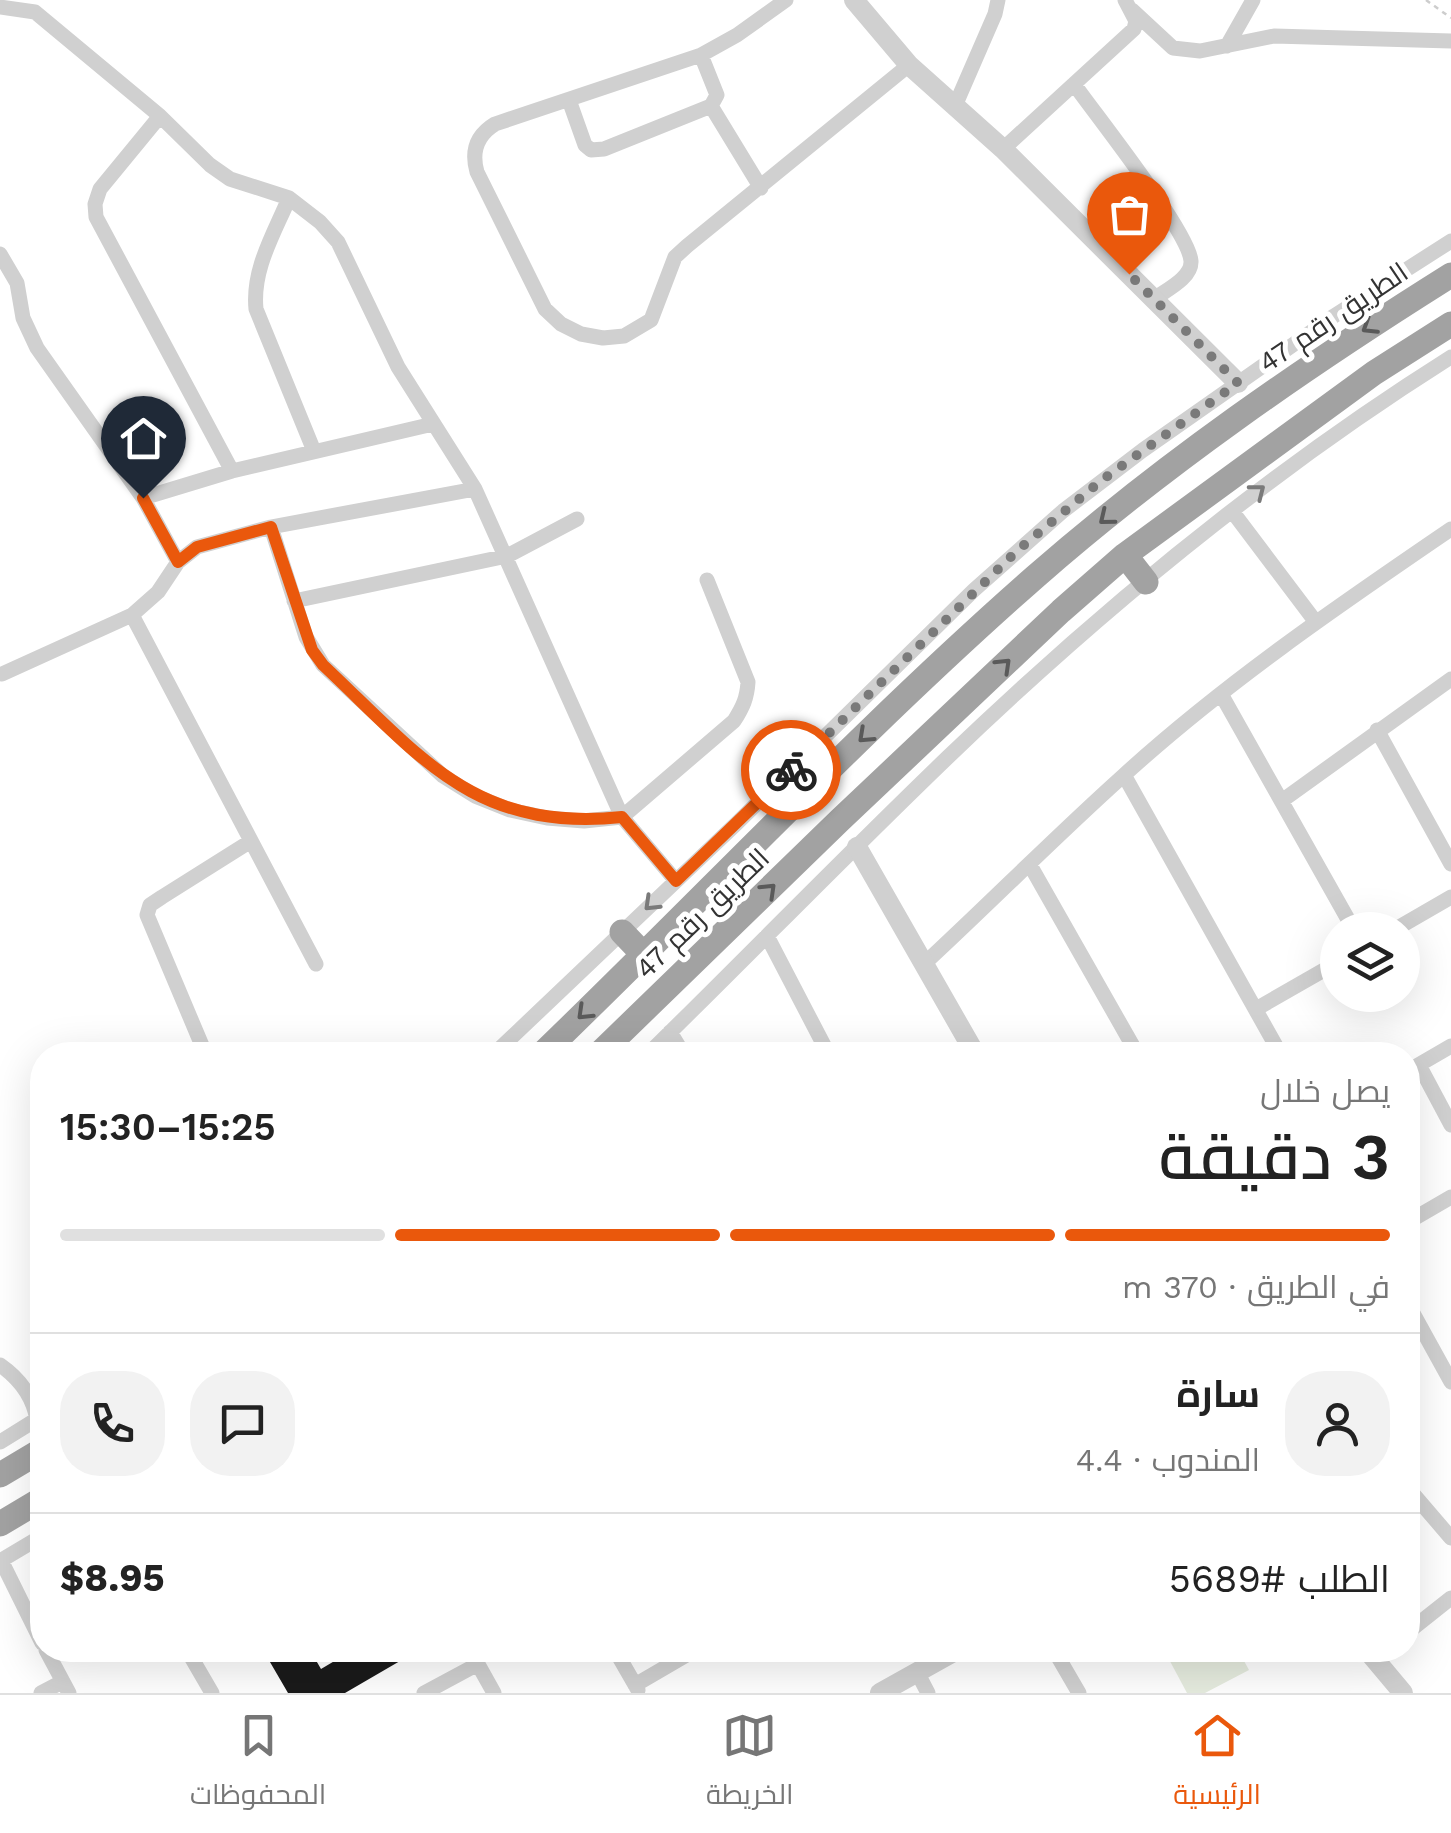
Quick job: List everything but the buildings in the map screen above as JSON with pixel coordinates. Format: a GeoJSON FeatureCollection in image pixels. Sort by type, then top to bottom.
{"type":"FeatureCollection","features":[{"type":"Feature","properties":{"kind":"highway","name":"الطريق رقم 47"},"geometry":{"type":"LineString","coordinates":[[554,1042],[804,793],[1035,577],[1181,459],[1354,336],[1451,274]]}},
{"type":"Feature","properties":{"kind":"highway","name":"الطريق رقم 47"},"geometry":{"type":"LineString","coordinates":[[611,1042],[1060,611],[1125,555],[1281,440],[1451,324]]}},
{"type":"Feature","properties":{"kind":"highway"},"geometry":{"type":"LineString","coordinates":[[1257,404],[1281,440]]}},
{"type":"Feature","properties":{"kind":"highway"},"geometry":{"type":"LineString","coordinates":[[1125,555],[1146,582]]}},
{"type":"Feature","properties":{"kind":"highway"},"geometry":{"type":"LineString","coordinates":[[622,932],[643,954]]}},
{"type":"Feature","properties":{"kind":"highway"},"geometry":{"type":"LineString","coordinates":[[0,1475],[30,1457]]}},
{"type":"Feature","properties":{"kind":"highway"},"geometry":{"type":"LineString","coordinates":[[0,1524],[30,1506]]}},
{"type":"Feature","properties":{"kind":"street"},"geometry":{"type":"LineString","coordinates":[[786,0],[701,55],[495,124],[482,134],[474,157],[477,172],[538,300],[552,317],[571,330],[592,336],[614,338],[643,327],[656,312],[675,258],[909,65]]}},
{"type":"Feature","properties":{"kind":"street"},"geometry":{"type":"LineString","coordinates":[[854,0],[909,65],[1003,149],[1238,383]]}},
{"type":"Feature","properties":{"kind":"street"},"geometry":{"type":"LineString","coordinates":[[955,106],[996,14],[998,0]]}},
{"type":"Feature","properties":{"kind":"street"},"geometry":{"type":"LineString","coordinates":[[1227,46],[1253,0]]}},
{"type":"Feature","properties":{"kind":"street"},"geometry":{"type":"LineString","coordinates":[[1003,149],[1134,29],[1136,21],[1128,5]]}},
{"type":"Feature","properties":{"kind":"street"},"geometry":{"type":"LineString","coordinates":[[1128,5],[1173,48],[1200,51],[1274,36],[1451,41]]}},
{"type":"Feature","properties":{"kind":"street"},"geometry":{"type":"LineString","coordinates":[[0,8],[33,6],[160,116],[210,165],[230,179],[290,198],[338,242],[384,342],[474,489],[622,817],[676,881]]}},
{"type":"Feature","properties":{"kind":"street"},"geometry":{"type":"LineString","coordinates":[[569,100],[586,145],[598,151],[711,106],[717,95],[701,55]]}},
{"type":"Feature","properties":{"kind":"street"},"geometry":{"type":"LineString","coordinates":[[1074,84],[1142,177],[1184,243],[1191,262],[1187,274],[1154,299]]}},
{"type":"Feature","properties":{"kind":"street"},"geometry":{"type":"LineString","coordinates":[[711,106],[761,188]]}},
{"type":"Feature","properties":{"kind":"street"},"geometry":{"type":"LineString","coordinates":[[160,116],[100,189],[96,217],[232,471]]}},
{"type":"Feature","properties":{"kind":"street"},"geometry":{"type":"LineString","coordinates":[[290,198],[257,273],[254,291],[256,309],[314,451]]}},
{"type":"Feature","properties":{"kind":"street"},"geometry":{"type":"LineString","coordinates":[[507,1042],[1018,550],[1129,460],[1334,316],[1451,241]]}},
{"type":"Feature","properties":{"kind":"street"},"geometry":{"type":"LineString","coordinates":[[0,254],[17,284],[24,318],[37,348],[143,498],[178,562]]}},
{"type":"Feature","properties":{"kind":"street"},"geometry":{"type":"LineString","coordinates":[[660,1042],[976,732],[1146,582],[1232,511],[1348,425],[1451,358]]}},
{"type":"Feature","properties":{"kind":"street"},"geometry":{"type":"LineString","coordinates":[[143,498],[232,471],[433,424]]}},
{"type":"Feature","properties":{"kind":"street"},"geometry":{"type":"LineString","coordinates":[[2,674],[132,615],[158,592],[178,562],[197,547],[271,527],[474,489]]}},
{"type":"Feature","properties":{"kind":"street"},"geometry":{"type":"LineString","coordinates":[[1232,511],[1315,621]]}},
{"type":"Feature","properties":{"kind":"street"},"geometry":{"type":"LineString","coordinates":[[294,601],[507,556],[576,519]]}},
{"type":"Feature","properties":{"kind":"street"},"geometry":{"type":"LineString","coordinates":[[271,527],[306,637],[323,665],[443,776],[475,796],[510,810],[546,818],[622,817],[734,721],[747,696],[744,670],[707,580]]}},
{"type":"Feature","properties":{"kind":"street"},"geometry":{"type":"LineString","coordinates":[[924,964],[1124,775],[1221,694],[1315,621],[1451,529]]}},
{"type":"Feature","properties":{"kind":"street"},"geometry":{"type":"LineString","coordinates":[[132,615],[316,964]]}},
{"type":"Feature","properties":{"kind":"street"},"geometry":{"type":"LineString","coordinates":[[1283,800],[1451,679]]}},
{"type":"Feature","properties":{"kind":"street"},"geometry":{"type":"LineString","coordinates":[[1221,694],[1344,912]]}},
{"type":"Feature","properties":{"kind":"street"},"geometry":{"type":"LineString","coordinates":[[1377,730],[1451,864]]}},
{"type":"Feature","properties":{"kind":"street"},"geometry":{"type":"LineString","coordinates":[[1124,775],[1274,1042]]}},
{"type":"Feature","properties":{"kind":"street"},"geometry":{"type":"LineString","coordinates":[[201,1042],[147,914],[150,905],[162,896],[250,841]]}},
{"type":"Feature","properties":{"kind":"street"},"geometry":{"type":"LineString","coordinates":[[858,847],[969,1042]]}},
{"type":"Feature","properties":{"kind":"street"},"geometry":{"type":"LineString","coordinates":[[1030,866],[1131,1042]]}},
{"type":"Feature","properties":{"kind":"street"},"geometry":{"type":"LineString","coordinates":[[1420,915],[1451,897]]}},
{"type":"Feature","properties":{"kind":"street"},"geometry":{"type":"LineString","coordinates":[[767,936],[822,1042]]}},
{"type":"Feature","properties":{"kind":"street"},"geometry":{"type":"LineString","coordinates":[[1256,1009],[1320,972]]}},
{"type":"Feature","properties":{"kind":"street"},"geometry":{"type":"LineString","coordinates":[[670,1032],[676,1042]]}},
{"type":"Feature","properties":{"kind":"street"},"geometry":{"type":"LineString","coordinates":[[1420,1064],[1451,1046]]}},
{"type":"Feature","properties":{"kind":"street"},"geometry":{"type":"LineString","coordinates":[[1420,1078],[1451,1124]]}},
{"type":"Feature","properties":{"kind":"street"},"geometry":{"type":"LineString","coordinates":[[1420,1215],[1451,1197]]}},
{"type":"Feature","properties":{"kind":"street"},"geometry":{"type":"LineString","coordinates":[[1420,1326],[1451,1382]]}},
{"type":"Feature","properties":{"kind":"street"},"geometry":{"type":"LineString","coordinates":[[0,1364],[30,1397]]}},
{"type":"Feature","properties":{"kind":"street"},"geometry":{"type":"LineString","coordinates":[[0,1442],[30,1424]]}},
{"type":"Feature","properties":{"kind":"street"},"geometry":{"type":"LineString","coordinates":[[1420,1502],[1451,1538]]}},
{"type":"Feature","properties":{"kind":"street"},"geometry":{"type":"LineString","coordinates":[[30,1543],[0,1561],[30,1620]]}},
{"type":"Feature","properties":{"kind":"street"},"geometry":{"type":"LineString","coordinates":[[1420,1623],[1451,1598]]}},
{"type":"Feature","properties":{"kind":"street"},"geometry":{"type":"LineString","coordinates":[[41,1693],[65,1687],[52,1662]]}},
{"type":"Feature","properties":{"kind":"street"},"geometry":{"type":"LineString","coordinates":[[194,1662],[212,1693]]}},
{"type":"Feature","properties":{"kind":"street"},"geometry":{"type":"LineString","coordinates":[[424,1693],[467,1662]]}},
{"type":"Feature","properties":{"kind":"street"},"geometry":{"type":"LineString","coordinates":[[477,1662],[494,1693]]}},
{"type":"Feature","properties":{"kind":"street"},"geometry":{"type":"LineString","coordinates":[[622,1662],[637,1689],[677,1662]]}},
{"type":"Feature","properties":{"kind":"street"},"geometry":{"type":"LineString","coordinates":[[880,1693],[935,1662]]}},
{"type":"Feature","properties":{"kind":"street"},"geometry":{"type":"LineString","coordinates":[[1061,1662],[1079,1693]]}},
{"type":"Feature","properties":{"kind":"street"},"geometry":{"type":"LineString","coordinates":[[1381,1662],[1403,1693]]}},
{"type":"Feature","properties":{"kind":"street"},"geometry":{"type":"LineString","coordinates":[[917,1672],[928,1693]]}},
{"type":"Feature","properties":{"kind":"path"},"geometry":{"type":"LineString","coordinates":[[1426,0],[1451,18]]}},
{"type":"Feature","properties":{"kind":"shaded area"},"geometry":{"type":"Polygon","coordinates":[[[1170,1662],[1245,1662],[1249,1670],[1205,1693],[1187,1693],[1170,1662]]]}},
{"type":"Feature","properties":{"kind":"way so far"},"geometry":{"type":"LineString","coordinates":[[791,770],[1018,550],[1102,480],[1238,383],[1129,274]]}},
{"type":"Feature","properties":{"kind":"route"},"geometry":{"type":"LineString","coordinates":[[143,498],[178,562],[197,547],[271,527],[312,650],[323,665],[443,776],[475,796],[510,810],[546,818],[622,817],[676,881],[791,770]]}}]}
